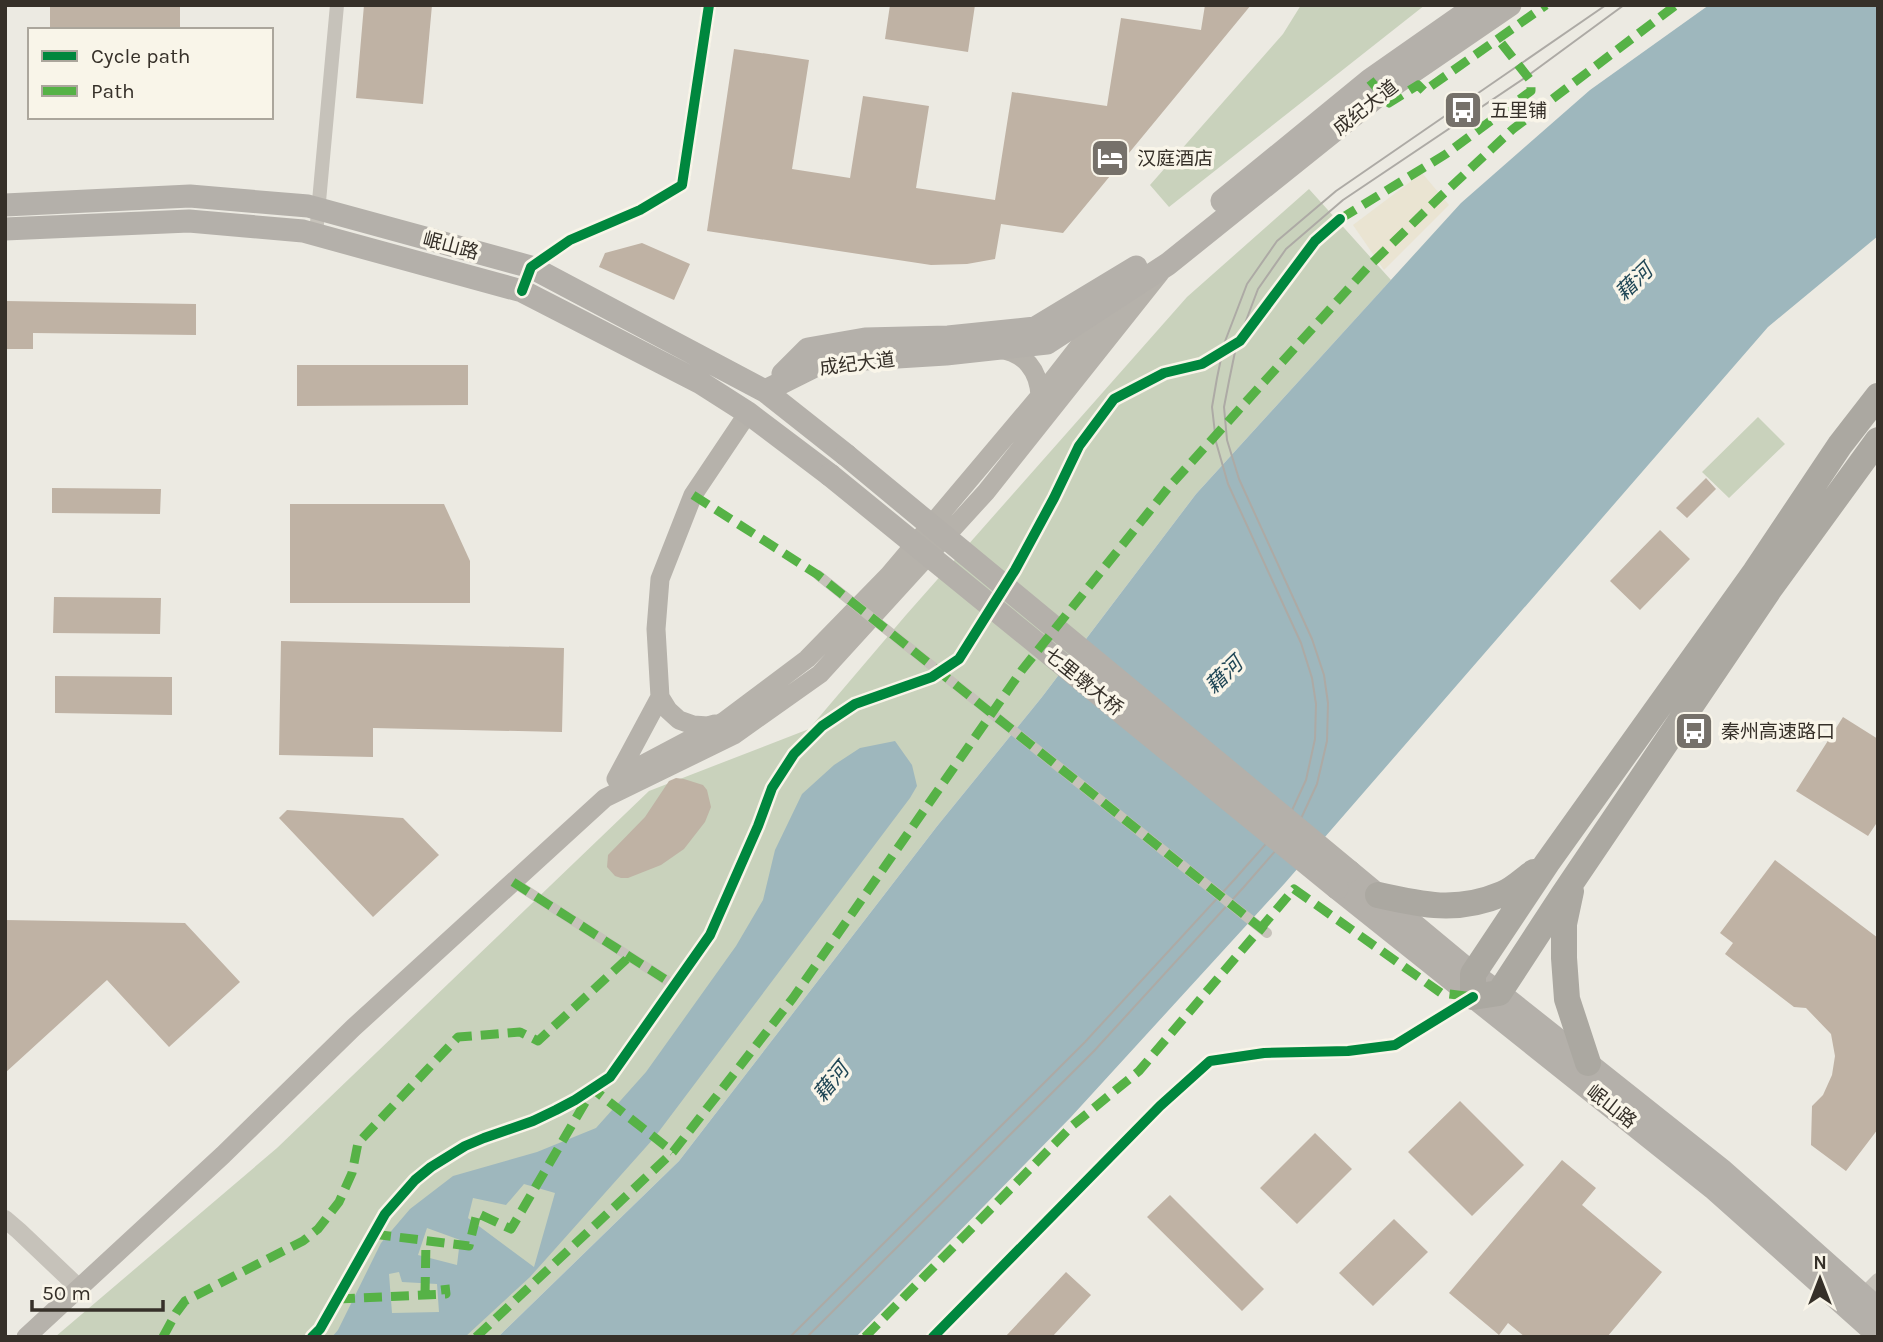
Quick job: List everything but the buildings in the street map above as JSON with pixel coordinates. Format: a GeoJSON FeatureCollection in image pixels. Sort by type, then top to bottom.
{"type":"FeatureCollection","features":[{"type":"Feature","properties":{"kind":"highway"},"geometry":{"type":"LineString","coordinates":[[1878,396],[1840,445],[1755,572],[1546,863],[1473,986],[1499,993],[1771,587],[1878,440]]}},
{"type":"Feature","properties":{"kind":"highway"},"geometry":{"type":"LineString","coordinates":[[1377,895],[1423,905],[1467,905],[1504,894],[1546,863]]}},
{"type":"Feature","properties":{"kind":"highway"},"geometry":{"type":"LineString","coordinates":[[1574,880],[1564,924],[1567,999],[1588,1063]]}},
{"type":"Feature","properties":{"kind":"main road","name":"成纪大道"},"geometry":{"type":"LineString","coordinates":[[765,391],[808,349],[865,339],[948,338],[1035,328],[1157,262],[1160,252],[1370,80],[1477,5]]}},
{"type":"Feature","properties":{"kind":"main road","name":"成纪大道"},"geometry":{"type":"LineString","coordinates":[[765,391],[815,366],[1047,343],[1118,296],[1157,262],[1380,94],[1510,5]]}},
{"type":"Feature","properties":{"kind":"main road","name":"岷山路"},"geometry":{"type":"LineString","coordinates":[[5,205],[190,195],[308,206],[531,267],[765,391],[846,455]]}},
{"type":"Feature","properties":{"kind":"main road","name":"岷山路"},"geometry":{"type":"LineString","coordinates":[[5,229],[189,221],[303,231],[522,291],[701,383],[748,413],[830,475]]}},
{"type":"Feature","properties":{"kind":"main road"},"geometry":{"type":"LineString","coordinates":[[26,1337],[223,1155],[353,1028],[605,798],[734,735],[820,674],[986,492],[1157,262]]}},
{"type":"Feature","properties":{"kind":"main road"},"geometry":{"type":"LineString","coordinates":[[617,778],[723,722],[807,659],[889,575],[1040,396],[1118,296]]}},
{"type":"Feature","properties":{"kind":"main road"},"geometry":{"type":"LineString","coordinates":[[994,349],[1018,354],[1028,362],[1035,372],[1040,396]]}},
{"type":"Feature","properties":{"kind":"main road"},"geometry":{"type":"LineString","coordinates":[[723,722],[708,726],[693,725],[668,710],[660,697],[656,629],[660,579],[693,495],[748,413]]}},
{"type":"Feature","properties":{"kind":"main road","name":"七里墩大桥"},"geometry":{"type":"LineString","coordinates":[[846,455],[1343,879]]}},
{"type":"Feature","properties":{"kind":"main road","name":"七里墩大桥"},"geometry":{"type":"LineString","coordinates":[[830,475],[1343,879]]}},
{"type":"Feature","properties":{"kind":"main road"},"geometry":{"type":"LineString","coordinates":[[605,798],[660,697]]}},
{"type":"Feature","properties":{"kind":"main road","name":"岷山路"},"geometry":{"type":"LineString","coordinates":[[1343,879],[1377,895],[1473,986]]}},
{"type":"Feature","properties":{"kind":"main road","name":"岷山路"},"geometry":{"type":"LineString","coordinates":[[1343,879],[1713,1188],[1878,1335]]}},
{"type":"Feature","properties":{"kind":"main road","name":"岷山路"},"geometry":{"type":"LineString","coordinates":[[1499,993],[1723,1171],[1873,1295]]}},
{"type":"Feature","properties":{"kind":"street"},"geometry":{"type":"LineString","coordinates":[[316,234],[337,5]]}},
{"type":"Feature","properties":{"kind":"street"},"geometry":{"type":"LineString","coordinates":[[522,291],[531,267],[570,240],[640,210],[682,185],[709,5]]}},
{"type":"Feature","properties":{"kind":"street"},"geometry":{"type":"LineString","coordinates":[[818,575],[1267,933]]}},
{"type":"Feature","properties":{"kind":"street"},"geometry":{"type":"LineString","coordinates":[[513,882],[674,985]]}},
{"type":"Feature","properties":{"kind":"street"},"geometry":{"type":"LineString","coordinates":[[933,1337],[1160,1106],[1210,1060],[1264,1053],[1348,1051],[1395,1045],[1473,986]]}},
{"type":"Feature","properties":{"kind":"street"},"geometry":{"type":"LineString","coordinates":[[5,1219],[79,1288]]}},
{"type":"Feature","properties":{"kind":"green space"},"geometry":{"type":"Polygon","coordinates":[[[1301,5],[1425,5],[1169,207],[1150,185],[1283,34],[1301,5]]]}},
{"type":"Feature","properties":{"kind":"green space"},"geometry":{"type":"Polygon","coordinates":[[[1309,189],[1391,280],[1196,494],[1042,697],[938,825],[679,1161],[498,1337],[55,1337],[277,1148],[649,791],[809,729],[1187,297],[1309,189]]]}},
{"type":"Feature","properties":{"kind":"green space"},"geometry":{"type":"Polygon","coordinates":[[[1758,417],[1785,444],[1729,498],[1702,472],[1758,417]]]}},
{"type":"Feature","properties":{"kind":"shaded area"},"geometry":{"type":"Polygon","coordinates":[[[1422,173],[1449,205],[1384,270],[1353,225],[1422,173]]]}},
{"type":"Feature","properties":{"kind":"water","name":"藉河"},"geometry":{"type":"Polygon","coordinates":[[[1709,5],[1878,5],[1878,236],[1768,327],[1285,883],[1071,1117],[856,1337],[498,1337],[679,1161],[938,825],[1042,697],[1196,494],[1461,203],[1590,90],[1709,5]]]}},
{"type":"Feature","properties":{"kind":"water"},"geometry":{"type":"Polygon","coordinates":[[[895,741],[912,765],[917,786],[910,798],[654,1138],[530,1277],[465,1337],[332,1337],[381,1243],[410,1209],[453,1176],[537,1152],[596,1128],[646,1072],[736,946],[763,900],[775,850],[802,794],[834,765],[860,748],[895,741]],[[524,1184],[506,1205],[473,1198],[468,1218],[534,1267],[555,1193],[524,1184]],[[427,1228],[418,1255],[457,1265],[460,1240],[427,1228]],[[399,1272],[389,1274],[392,1313],[439,1312],[437,1284],[402,1282],[399,1272]]]}},
{"type":"Feature","properties":{"kind":"tram line"},"geometry":{"type":"LineString","coordinates":[[790,1337],[1085,1042],[1288,819],[1306,780],[1315,739],[1316,704],[1312,678],[1301,643],[1228,484],[1216,442],[1212,407],[1217,378],[1224,344],[1247,284],[1277,241],[1336,191],[1606,5]]}},
{"type":"Feature","properties":{"kind":"tram line"},"geometry":{"type":"LineString","coordinates":[[807,1337],[1094,1051],[1298,825],[1317,784],[1327,741],[1328,703],[1324,675],[1312,639],[1239,479],[1227,440],[1224,407],[1229,381],[1236,347],[1258,289],[1286,249],[1343,200],[1526,77],[1624,5]]}},
{"type":"Feature","properties":{"kind":"marked path"},"geometry":{"type":"LineString","coordinates":[[1370,80],[1389,103],[1418,85],[1424,91],[1546,5]]}},
{"type":"Feature","properties":{"kind":"marked path"},"geometry":{"type":"LineString","coordinates":[[476,1337],[673,1152],[793,998],[1022,670],[1168,488],[1369,266],[1441,196],[1513,129],[1676,5]]}},
{"type":"Feature","properties":{"kind":"marked path"},"geometry":{"type":"LineString","coordinates":[[1340,219],[1446,154],[1531,91],[1531,81],[1498,39]]}},
{"type":"Feature","properties":{"kind":"marked path"},"geometry":{"type":"LineString","coordinates":[[693,495],[818,575],[1267,933]]}},
{"type":"Feature","properties":{"kind":"marked path"},"geometry":{"type":"LineString","coordinates":[[513,882],[674,985]]}},
{"type":"Feature","properties":{"kind":"marked path"},"geometry":{"type":"LineString","coordinates":[[865,1337],[1072,1126],[1139,1071],[1294,889],[1441,993],[1473,997]]}},
{"type":"Feature","properties":{"kind":"marked path"},"geometry":{"type":"LineString","coordinates":[[163,1337],[185,1301],[303,1241],[318,1229],[339,1202],[352,1173],[358,1143],[458,1037],[520,1032],[538,1041],[630,956]]}},
{"type":"Feature","properties":{"kind":"marked path"},"geometry":{"type":"LineString","coordinates":[[373,1234],[469,1246],[477,1213],[511,1229],[593,1089],[673,1152]]}},
{"type":"Feature","properties":{"kind":"marked path"},"geometry":{"type":"LineString","coordinates":[[425,1295],[426,1241]]}},
{"type":"Feature","properties":{"kind":"marked path"},"geometry":{"type":"LineString","coordinates":[[337,1299],[446,1294],[445,1285]]}},
{"type":"Feature","properties":{"kind":"cycle path"},"geometry":{"type":"LineString","coordinates":[[522,291],[531,267],[570,240],[640,210],[682,185],[709,5]]}},
{"type":"Feature","properties":{"kind":"cycle path"},"geometry":{"type":"LineString","coordinates":[[312,1337],[320,1329],[385,1214],[415,1180],[465,1146],[533,1121],[575,1100],[610,1077],[710,935],[772,788],[794,754],[822,726],[855,704],[932,677],[959,659],[1015,570],[1079,446],[1114,399],[1164,373],[1202,364],[1240,341],[1315,241],[1340,219]]}},
{"type":"Feature","properties":{"kind":"cycle path"},"geometry":{"type":"LineString","coordinates":[[933,1337],[1160,1106],[1210,1061],[1264,1053],[1348,1051],[1395,1045],[1473,997]]}},
{"type":"Feature","properties":{"kind":"place","name":"五里铺"},"geometry":{"type":"Point","coordinates":[1463,110]}},
{"type":"Feature","properties":{"kind":"place","name":"汉庭酒店"},"geometry":{"type":"Point","coordinates":[1110,158]}},
{"type":"Feature","properties":{"kind":"place","name":"秦州高速路口"},"geometry":{"type":"Point","coordinates":[1694,731]}}]}
